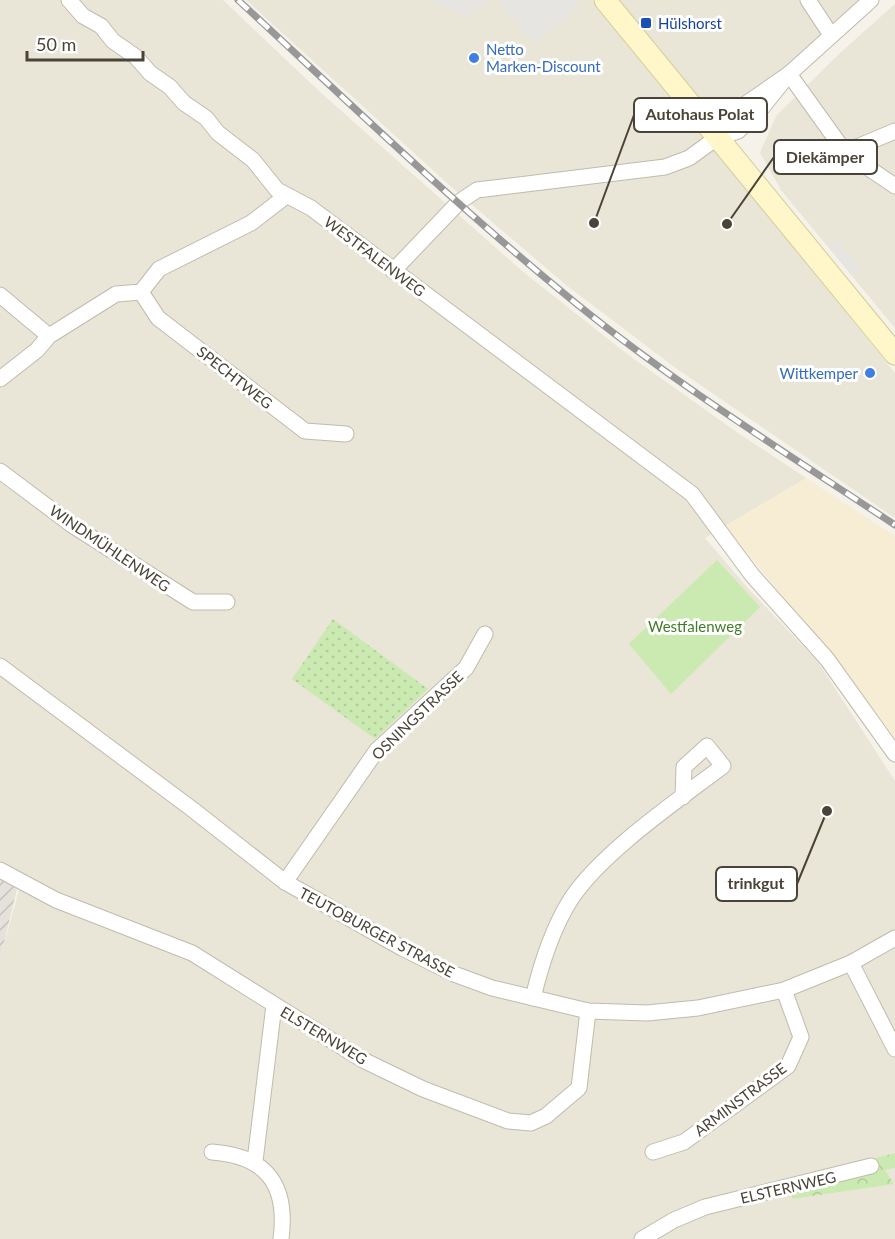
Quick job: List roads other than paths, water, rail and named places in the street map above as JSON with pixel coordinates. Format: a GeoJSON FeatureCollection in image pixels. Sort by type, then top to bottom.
{"type":"FeatureCollection","features":[{"type":"Feature","properties":{"kind":"main road"},"geometry":{"type":"LineString","coordinates":[[605,0],[895,354]]}},
{"type":"Feature","properties":{"kind":"street","name":"WESTFALENWEG"},"geometry":{"type":"LineString","coordinates":[[69,0],[83,16],[101,26],[113,41],[170,87],[184,103],[206,118],[218,133],[253,160],[286,196],[311,208],[692,494],[752,575],[827,658],[895,754]]}},
{"type":"Feature","properties":{"kind":"street"},"geometry":{"type":"LineString","coordinates":[[808,0],[831,35]]}},
{"type":"Feature","properties":{"kind":"street"},"geometry":{"type":"LineString","coordinates":[[393,271],[459,202],[477,190],[665,167],[689,158],[718,137],[721,127],[731,114],[789,74],[871,0]]}},
{"type":"Feature","properties":{"kind":"street"},"geometry":{"type":"LineString","coordinates":[[789,74],[845,152],[895,186]]}},
{"type":"Feature","properties":{"kind":"street"},"geometry":{"type":"LineString","coordinates":[[845,152],[895,131]]}},
{"type":"Feature","properties":{"kind":"street"},"geometry":{"type":"LineString","coordinates":[[0,379],[37,350],[49,336],[116,294],[141,291],[159,269],[251,223],[286,196]]}},
{"type":"Feature","properties":{"kind":"street","name":"SPECHTWEG"},"geometry":{"type":"LineString","coordinates":[[141,291],[158,318],[305,431],[346,434]]}},
{"type":"Feature","properties":{"kind":"street"},"geometry":{"type":"LineString","coordinates":[[0,295],[49,336]]}},
{"type":"Feature","properties":{"kind":"street","name":"WINDMÜHLENWEG"},"geometry":{"type":"LineString","coordinates":[[0,471],[72,525],[193,602],[227,602]]}},
{"type":"Feature","properties":{"kind":"street","name":"OSNINGSTRASSE"},"geometry":{"type":"LineString","coordinates":[[285,882],[377,750],[466,668],[485,634]]}},
{"type":"Feature","properties":{"kind":"street","name":"TEUTOBURGER STRASSE"},"geometry":{"type":"LineString","coordinates":[[0,666],[192,809],[285,882],[454,974],[492,988],[588,1011],[647,1013],[698,1008],[784,990],[851,963],[895,938]]}},
{"type":"Feature","properties":{"kind":"street"},"geometry":{"type":"LineString","coordinates":[[533,998],[541,966],[571,899],[601,863],[683,797]]}},
{"type":"Feature","properties":{"kind":"street","name":"ELSTERNWEG"},"geometry":{"type":"LineString","coordinates":[[0,870],[56,900],[192,953],[363,1060],[423,1089],[508,1121],[531,1123],[546,1116],[579,1088],[588,1011]]}},
{"type":"Feature","properties":{"kind":"street"},"geometry":{"type":"LineString","coordinates":[[851,963],[895,1049]]}},
{"type":"Feature","properties":{"kind":"street","name":"ARMINSTRASSE"},"geometry":{"type":"LineString","coordinates":[[653,1152],[684,1142],[788,1066],[801,1037],[784,990]]}},
{"type":"Feature","properties":{"kind":"street"},"geometry":{"type":"LineString","coordinates":[[255,1161],[274,1005]]}},
{"type":"Feature","properties":{"kind":"street"},"geometry":{"type":"LineString","coordinates":[[212,1152],[234,1154],[255,1161],[271,1177],[279,1193],[284,1217],[280,1239]]}},
{"type":"Feature","properties":{"kind":"street","name":"ELSTERNWEG"},"geometry":{"type":"LineString","coordinates":[[642,1239],[674,1220],[705,1208],[871,1166]]}},
{"type":"Feature","properties":{"kind":"railway"},"geometry":{"type":"LineString","coordinates":[[238,0],[438,184],[519,256],[601,323],[641,354],[725,412],[895,525]]}},
{"type":"Feature","properties":{"kind":"place","name":"Hülshorst"},"geometry":{"type":"Point","coordinates":[646,23]}},
{"type":"Feature","properties":{"kind":"place","name":"Netto Marken-Discount"},"geometry":{"type":"Point","coordinates":[474,58]}},
{"type":"Feature","properties":{"kind":"place","name":"Autohaus Polat"},"geometry":{"type":"Point","coordinates":[594,223]}},
{"type":"Feature","properties":{"kind":"place","name":"Diekämper"},"geometry":{"type":"Point","coordinates":[727,224]}},
{"type":"Feature","properties":{"kind":"place","name":"Wittkemper"},"geometry":{"type":"Point","coordinates":[870,373]}},
{"type":"Feature","properties":{"kind":"place","name":"trinkgut"},"geometry":{"type":"Point","coordinates":[827,811]}},
{"type":"Feature","properties":{"kind":"park label","name":"Westfalenweg"},"geometry":{"type":"Point","coordinates":[695,626]}}]}
